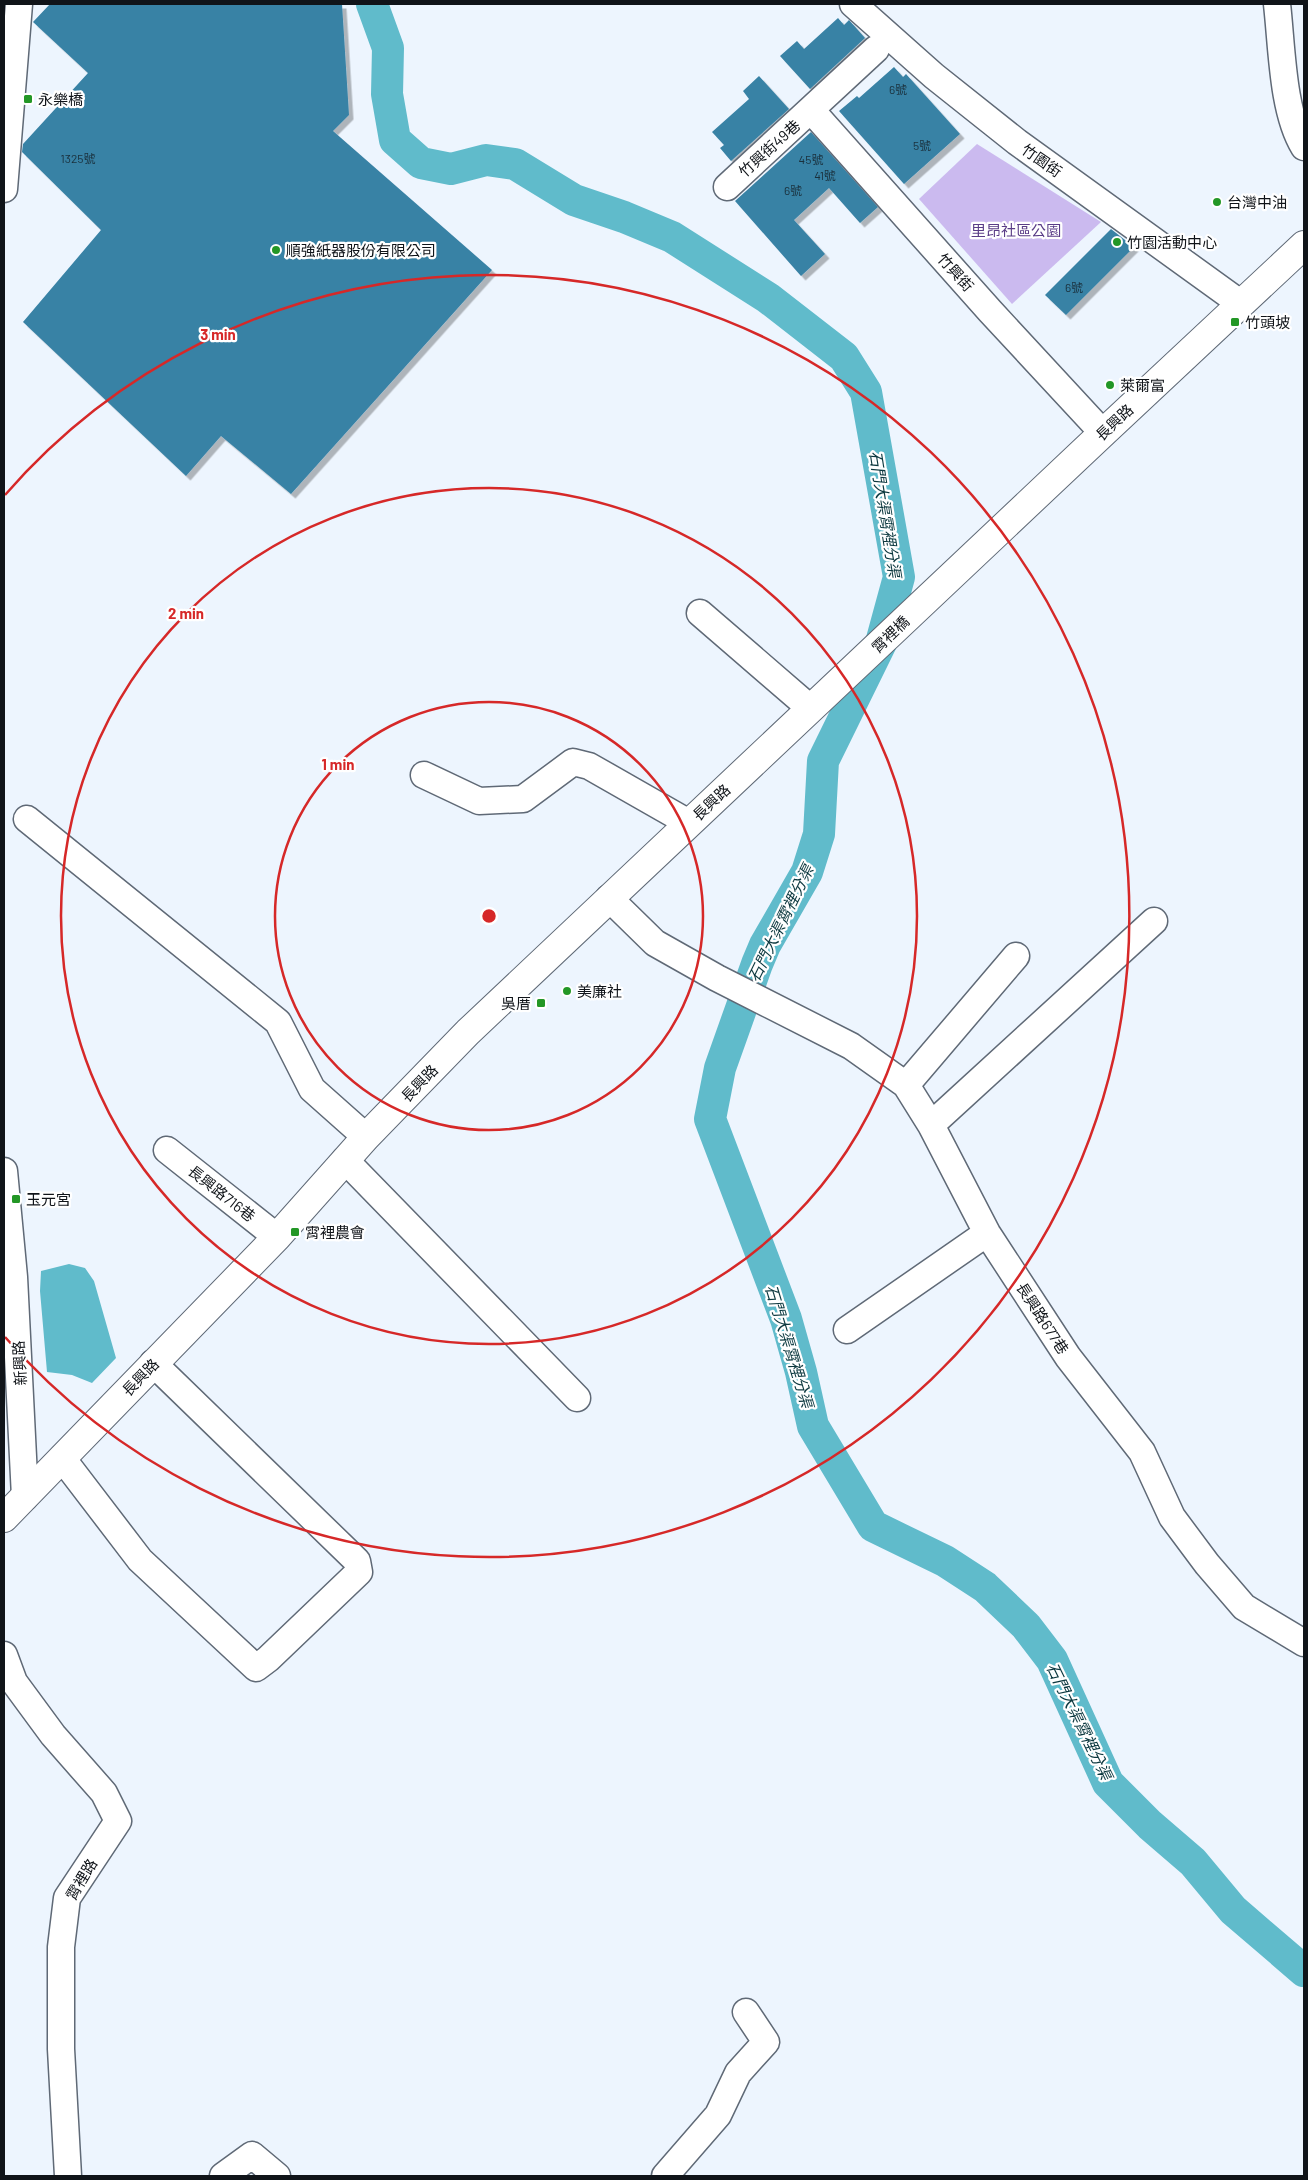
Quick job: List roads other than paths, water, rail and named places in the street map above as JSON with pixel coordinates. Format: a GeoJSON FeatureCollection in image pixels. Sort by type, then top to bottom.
{"type":"FeatureCollection","features":[{"type":"Feature","properties":{"kind":"main road","name":"長興路"},"geometry":{"type":"LineString","coordinates":[[925,600],[1304,245]]}},
{"type":"Feature","properties":{"kind":"main road","name":"霄裡橋"},"geometry":{"type":"LineString","coordinates":[[855,668],[925,600]]}},
{"type":"Feature","properties":{"kind":"main road","name":"長興路"},"geometry":{"type":"LineString","coordinates":[[4,1518],[276,1236],[344,1160],[468,1032],[810,708],[855,668]]}},
{"type":"Feature","properties":{"kind":"street"},"geometry":{"type":"LineString","coordinates":[[4,189],[19,4]]}},
{"type":"Feature","properties":{"kind":"street","name":"竹園街"},"geometry":{"type":"LineString","coordinates":[[853,4],[934,76],[1017,142],[1240,303]]}},
{"type":"Feature","properties":{"kind":"street"},"geometry":{"type":"LineString","coordinates":[[1277,4],[1288,100],[1294,127],[1304,147]]}},
{"type":"Feature","properties":{"kind":"street","name":"竹興街49巷"},"geometry":{"type":"LineString","coordinates":[[727,187],[876,49]]}},
{"type":"Feature","properties":{"kind":"street","name":"竹興街"},"geometry":{"type":"LineString","coordinates":[[811,110],[990,311],[1103,433]]}},
{"type":"Feature","properties":{"kind":"street"},"geometry":{"type":"LineString","coordinates":[[700,613],[810,708]]}},
{"type":"Feature","properties":{"kind":"street"},"geometry":{"type":"LineString","coordinates":[[424,774],[479,801],[523,799],[573,762],[588,766],[689,823]]}},
{"type":"Feature","properties":{"kind":"street"},"geometry":{"type":"LineString","coordinates":[[27,819],[278,1022],[312,1088],[366,1137]]}},
{"type":"Feature","properties":{"kind":"street","name":"長興路677巷"},"geometry":{"type":"LineString","coordinates":[[608,898],[654,943],[774,1008],[852,1046],[906,1085],[931,1124],[987,1233],[1068,1357],[1142,1452],[1172,1517],[1207,1564],[1244,1607],[1304,1644]]}},
{"type":"Feature","properties":{"kind":"street"},"geometry":{"type":"LineString","coordinates":[[931,1124],[1154,921]]}},
{"type":"Feature","properties":{"kind":"street"},"geometry":{"type":"LineString","coordinates":[[906,1085],[1016,956]]}},
{"type":"Feature","properties":{"kind":"street","name":"長興路716巷"},"geometry":{"type":"LineString","coordinates":[[167,1150],[276,1236]]}},
{"type":"Feature","properties":{"kind":"street"},"geometry":{"type":"LineString","coordinates":[[344,1160],[577,1398]]}},
{"type":"Feature","properties":{"kind":"street","name":"新興路"},"geometry":{"type":"LineString","coordinates":[[4,1171],[9,1277],[26,1497]]}},
{"type":"Feature","properties":{"kind":"street"},"geometry":{"type":"LineString","coordinates":[[846,1330],[987,1233]]}},
{"type":"Feature","properties":{"kind":"street"},"geometry":{"type":"LineString","coordinates":[[62,1458],[140,1560],[256,1668],[268,1659],[359,1572],[358,1561],[153,1363]]}},
{"type":"Feature","properties":{"kind":"street","name":"霄裡路"},"geometry":{"type":"LineString","coordinates":[[4,1655],[14,1682],[54,1735],[104,1793],[118,1821],[67,1898],[61,1947],[61,2049],[68,2176]]}},
{"type":"Feature","properties":{"kind":"street"},"geometry":{"type":"LineString","coordinates":[[666,2176],[718,2115],[738,2073],[766,2042],[746,2012]]}},
{"type":"Feature","properties":{"kind":"street"},"geometry":{"type":"LineString","coordinates":[[223,2176],[252,2155],[277,2176]]}},
{"type":"Feature","properties":{"kind":"water"},"geometry":{"type":"Polygon","coordinates":[[[69,1264],[85,1268],[94,1281],[116,1358],[92,1383],[72,1375],[47,1372],[40,1291],[41,1271],[69,1264]]]}},
{"type":"Feature","properties":{"kind":"waterway","name":"石門大渠霄裡分渠"},"geometry":{"type":"LineString","coordinates":[[372,4],[388,48],[387,94],[395,140],[421,163],[451,169],[486,160],[515,164],[574,200],[624,217],[672,237],[768,298],[844,357],[866,392],[899,577],[881,643],[823,761],[819,834],[807,872],[765,945],[757,964],[720,1068],[710,1119],[786,1319],[801,1372],[813,1426],[873,1526],[945,1561],[985,1587],[1026,1626],[1052,1660],[1108,1783],[1150,1825],[1193,1862],[1233,1910],[1304,1971]]}},
{"type":"Feature","properties":{"kind":"place","name":"永樂橋"},"geometry":{"type":"Point","coordinates":[28,99]}},
{"type":"Feature","properties":{"kind":"place","name":"台灣中油"},"geometry":{"type":"Point","coordinates":[1217,202]}},
{"type":"Feature","properties":{"kind":"place","name":"竹園活動中心"},"geometry":{"type":"Point","coordinates":[1117,242]}},
{"type":"Feature","properties":{"kind":"place","name":"順強紙器股份有限公司"},"geometry":{"type":"Point","coordinates":[276,250]}},
{"type":"Feature","properties":{"kind":"place","name":"竹頭坡"},"geometry":{"type":"Point","coordinates":[1235,322]}},
{"type":"Feature","properties":{"kind":"place","name":"萊爾富"},"geometry":{"type":"Point","coordinates":[1110,385]}},
{"type":"Feature","properties":{"kind":"place","name":"美廉社"},"geometry":{"type":"Point","coordinates":[567,991]}},
{"type":"Feature","properties":{"kind":"place","name":"吳厝"},"geometry":{"type":"Point","coordinates":[541,1003]}},
{"type":"Feature","properties":{"kind":"place","name":"玉元宮"},"geometry":{"type":"Point","coordinates":[16,1199]}},
{"type":"Feature","properties":{"kind":"place","name":"霄裡農會"},"geometry":{"type":"Point","coordinates":[295,1232]}},
{"type":"Feature","properties":{"kind":"park label","name":"里昂社區公園"},"geometry":{"type":"Point","coordinates":[1016,230]}}]}
